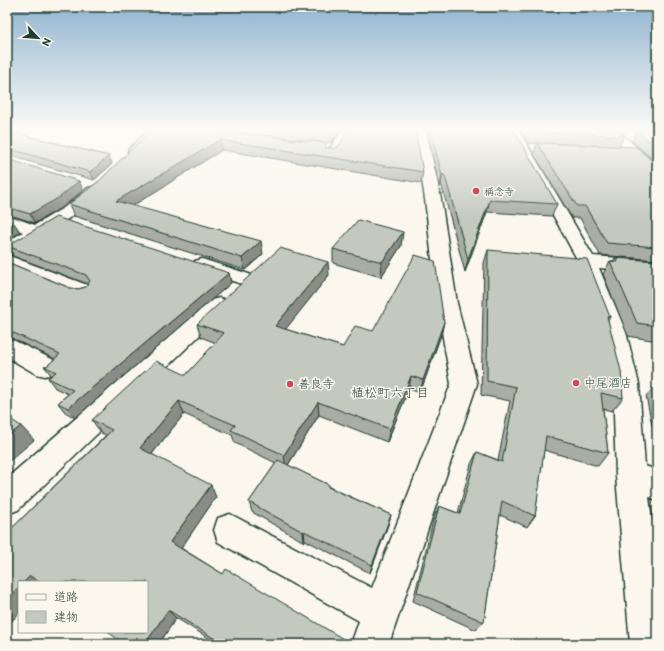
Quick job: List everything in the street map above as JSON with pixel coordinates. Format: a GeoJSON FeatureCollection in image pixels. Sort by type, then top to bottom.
{"type":"FeatureCollection","features":[{"type":"Feature","properties":{"kind":"street"},"geometry":{"type":"LineString","coordinates":[[230,530],[375,628],[464,384],[446,303],[433,199],[426,159]]}},
{"type":"Feature","properties":{"kind":"street"},"geometry":{"type":"LineString","coordinates":[[537,159],[587,261],[615,332],[644,480],[649,644]]}},
{"type":"Feature","properties":{"kind":"street"},"geometry":{"type":"LineString","coordinates":[[642,159],[657,172]]}},
{"type":"Feature","properties":{"kind":"street"},"geometry":{"type":"LineString","coordinates":[[7,250],[72,210],[102,184],[82,183]]}},
{"type":"Feature","properties":{"kind":"street"},"geometry":{"type":"LineString","coordinates":[[58,218],[81,226]]}},
{"type":"Feature","properties":{"kind":"street"},"geometry":{"type":"LineString","coordinates":[[7,220],[37,232]]}},
{"type":"Feature","properties":{"kind":"street"},"geometry":{"type":"LineString","coordinates":[[7,499],[257,272],[187,260]]}},
{"type":"Feature","properties":{"kind":"street"},"geometry":{"type":"LineString","coordinates":[[7,261],[83,291]]}},
{"type":"Feature","properties":{"kind":"street"},"geometry":{"type":"LineString","coordinates":[[587,261],[657,267]]}},
{"type":"Feature","properties":{"kind":"street"},"geometry":{"type":"LineString","coordinates":[[7,347],[45,367]]}},
{"type":"Feature","properties":{"kind":"building"},"geometry":{"type":"Polygon","coordinates":[[[7,159],[79,181],[60,197],[30,214],[7,207],[7,159]]]}},
{"type":"Feature","properties":{"kind":"building"},"geometry":{"type":"Polygon","coordinates":[[[46,159],[105,159],[90,172],[46,159]]]}},
{"type":"Feature","properties":{"kind":"building"},"geometry":{"type":"Polygon","coordinates":[[[121,159],[187,159],[116,201],[261,241],[242,258],[69,204],[99,181],[121,159]]]}},
{"type":"Feature","properties":{"kind":"building"},"geometry":{"type":"Polygon","coordinates":[[[343,159],[421,159],[423,172],[343,159]]]}},
{"type":"Feature","properties":{"kind":"building"},"geometry":{"type":"Polygon","coordinates":[[[438,159],[531,159],[557,204],[490,200],[468,259],[445,176],[443,174],[442,175],[438,159]]]}},
{"type":"Feature","properties":{"kind":"building"},"geometry":{"type":"Polygon","coordinates":[[[547,159],[650,159],[657,165],[657,247],[607,243],[585,206],[577,206],[547,159]]]}},
{"type":"Feature","properties":{"kind":"building"},"geometry":{"type":"Polygon","coordinates":[[[56,217],[229,273],[68,408],[58,403],[73,390],[48,378],[56,372],[44,366],[47,366],[60,354],[7,330],[7,262],[70,288],[78,289],[86,287],[90,281],[86,275],[7,246],[56,217]]]}},
{"type":"Feature","properties":{"kind":"building"},"geometry":{"type":"Polygon","coordinates":[[[7,220],[14,223],[7,228],[7,220]]]}},
{"type":"Feature","properties":{"kind":"building"},"geometry":{"type":"Polygon","coordinates":[[[358,220],[403,232],[382,262],[333,249],[358,220]]]}},
{"type":"Feature","properties":{"kind":"building"},"geometry":{"type":"Polygon","coordinates":[[[280,248],[328,262],[275,326],[343,347],[355,326],[373,331],[415,255],[435,261],[444,322],[423,380],[411,376],[390,429],[318,402],[284,455],[231,430],[235,425],[179,401],[140,448],[211,485],[170,542],[223,574],[226,569],[350,644],[223,644],[168,610],[145,644],[124,644],[109,633],[148,633],[148,581],[38,581],[30,576],[25,581],[18,581],[18,588],[7,600],[7,531],[8,532],[112,430],[92,420],[156,361],[186,375],[224,333],[197,324],[280,248]]]}},
{"type":"Feature","properties":{"kind":"building"},"geometry":{"type":"Polygon","coordinates":[[[488,250],[587,259],[610,317],[607,316],[621,371],[623,398],[601,393],[608,453],[546,436],[535,516],[502,501],[484,622],[417,592],[439,506],[460,514],[477,452],[502,462],[516,387],[487,381],[488,250]]]}},
{"type":"Feature","properties":{"kind":"building"},"geometry":{"type":"Polygon","coordinates":[[[615,258],[657,261],[657,326],[637,323],[610,261],[618,262],[615,258]]]}},
{"type":"Feature","properties":{"kind":"building"},"geometry":{"type":"Polygon","coordinates":[[[7,417],[21,426],[7,437],[7,417]]]}},
{"type":"Feature","properties":{"kind":"building"},"geometry":{"type":"Polygon","coordinates":[[[278,460],[329,485],[328,487],[391,515],[372,565],[304,531],[303,532],[249,502],[278,460]]]}},
{"type":"Feature","properties":{"kind":"place","name":"稱念寺"},"geometry":{"type":"Point","coordinates":[476,191]}},
{"type":"Feature","properties":{"kind":"place","name":"中尾酒店"},"geometry":{"type":"Point","coordinates":[576,383]}},
{"type":"Feature","properties":{"kind":"place","name":"善良寺"},"geometry":{"type":"Point","coordinates":[290,384]}},
{"type":"Feature","properties":{"kind":"district","name":"植松町六丁目"},"geometry":{"type":"Point","coordinates":[390,392]}}]}
